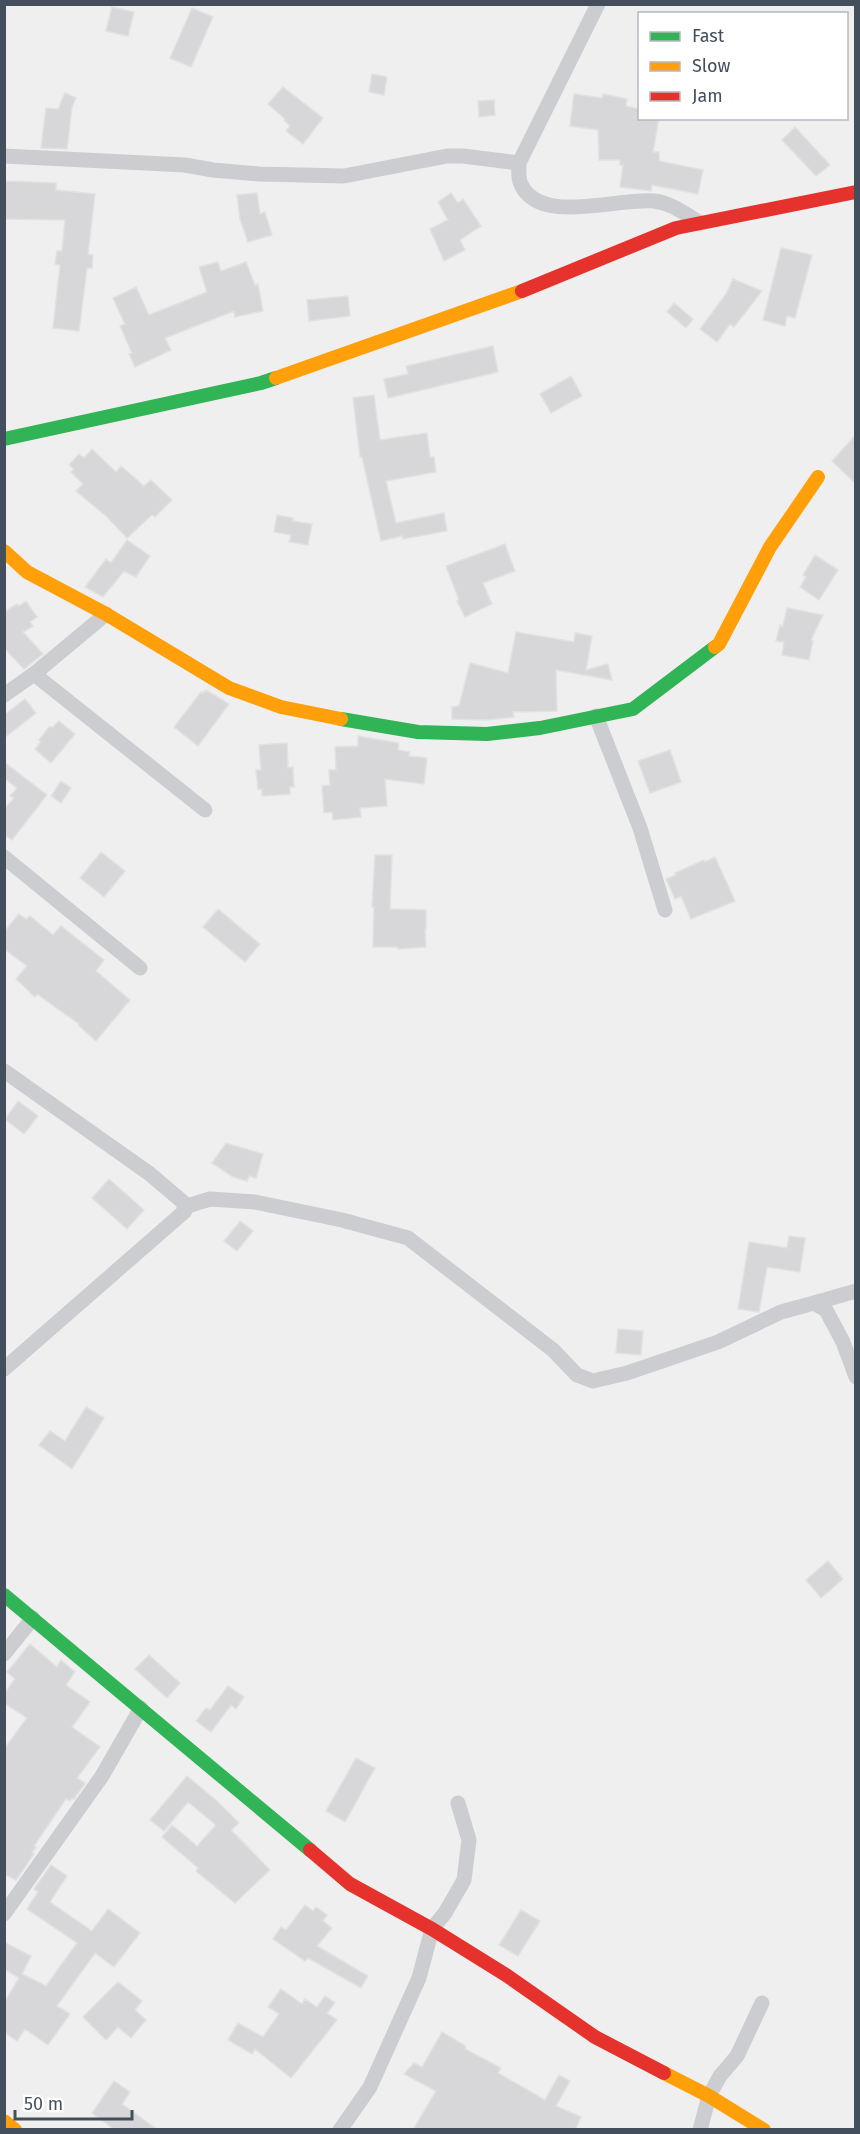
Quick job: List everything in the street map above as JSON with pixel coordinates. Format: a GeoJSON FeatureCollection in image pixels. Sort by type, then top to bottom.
{"type":"FeatureCollection","features":[{"type":"Feature","properties":{"kind":"main road"},"geometry":{"type":"LineString","coordinates":[[4,439],[261,383],[541,284],[676,228],[855,192]]}},
{"type":"Feature","properties":{"kind":"main road"},"geometry":{"type":"LineString","coordinates":[[4,551],[27,572],[106,614],[229,688],[280,707],[418,732],[487,734],[540,728],[633,709],[718,644],[770,547],[818,477]]}},
{"type":"Feature","properties":{"kind":"main road"},"geometry":{"type":"LineString","coordinates":[[4,1595],[350,1884],[432,1929],[506,1975],[595,2037],[709,2096],[764,2130]]}},
{"type":"Feature","properties":{"kind":"main road"},"geometry":{"type":"LineString","coordinates":[[4,2121],[15,2130]]}},
{"type":"Feature","properties":{"kind":"street"},"geometry":{"type":"LineString","coordinates":[[598,4],[519,163],[519,180],[528,195],[540,202],[560,207],[651,200],[666,203],[700,223]]}},
{"type":"Feature","properties":{"kind":"street"},"geometry":{"type":"LineString","coordinates":[[4,156],[184,165],[259,174],[344,176],[447,156],[519,163]]}},
{"type":"Feature","properties":{"kind":"street"},"geometry":{"type":"LineString","coordinates":[[4,695],[34,674],[106,614]]}},
{"type":"Feature","properties":{"kind":"street"},"geometry":{"type":"LineString","coordinates":[[34,674],[205,810]]}},
{"type":"Feature","properties":{"kind":"street"},"geometry":{"type":"LineString","coordinates":[[596,716],[640,828],[665,910]]}},
{"type":"Feature","properties":{"kind":"street"},"geometry":{"type":"LineString","coordinates":[[4,857],[140,968]]}},
{"type":"Feature","properties":{"kind":"street"},"geometry":{"type":"LineString","coordinates":[[4,1071],[150,1174],[184,1203],[185,1211],[4,1369]]}},
{"type":"Feature","properties":{"kind":"street"},"geometry":{"type":"LineString","coordinates":[[184,1207],[210,1199],[255,1202],[342,1220],[408,1238],[553,1350],[577,1375],[592,1381],[627,1373],[718,1342],[781,1312],[855,1291]]}},
{"type":"Feature","properties":{"kind":"street"},"geometry":{"type":"LineString","coordinates":[[814,1303],[826,1310],[843,1342],[855,1377]]}},
{"type":"Feature","properties":{"kind":"street"},"geometry":{"type":"LineString","coordinates":[[4,1654],[33,1618]]}},
{"type":"Feature","properties":{"kind":"street"},"geometry":{"type":"LineString","coordinates":[[4,1914],[102,1776],[141,1708]]}},
{"type":"Feature","properties":{"kind":"street"},"geometry":{"type":"LineString","coordinates":[[340,2130],[370,2087],[419,1978],[432,1929],[445,1913],[464,1881],[470,1840],[458,1803]]}},
{"type":"Feature","properties":{"kind":"street"},"geometry":{"type":"LineString","coordinates":[[700,2130],[709,2096],[720,2076],[736,2056],[762,2003]]}},
{"type":"Feature","properties":{"kind":"building"},"geometry":{"type":"Polygon","coordinates":[[[112,7],[134,12],[128,36],[106,31],[112,7]]]}},
{"type":"Feature","properties":{"kind":"building"},"geometry":{"type":"Polygon","coordinates":[[[192,8],[213,17],[191,67],[170,58],[192,8]]]}},
{"type":"Feature","properties":{"kind":"building"},"geometry":{"type":"Polygon","coordinates":[[[372,74],[387,77],[384,95],[369,92],[372,74]]]}},
{"type":"Feature","properties":{"kind":"building"},"geometry":{"type":"Polygon","coordinates":[[[283,87],[323,118],[303,144],[286,131],[290,126],[268,104],[283,87]]]}},
{"type":"Feature","properties":{"kind":"building"},"geometry":{"type":"Polygon","coordinates":[[[65,93],[76,98],[72,107],[67,149],[41,148],[46,108],[58,109],[65,93]]]}},
{"type":"Feature","properties":{"kind":"building"},"geometry":{"type":"Polygon","coordinates":[[[574,94],[602,98],[603,94],[627,99],[626,106],[638,109],[638,120],[659,120],[653,152],[659,152],[659,161],[703,170],[698,194],[652,185],[651,191],[620,187],[623,165],[620,165],[620,160],[599,160],[598,130],[570,126],[574,94]]]}},
{"type":"Feature","properties":{"kind":"building"},"geometry":{"type":"Polygon","coordinates":[[[494,100],[495,115],[479,117],[478,101],[494,100]]]}},
{"type":"Feature","properties":{"kind":"building"},"geometry":{"type":"Polygon","coordinates":[[[795,127],[830,165],[816,176],[782,140],[795,127]]]}},
{"type":"Feature","properties":{"kind":"building"},"geometry":{"type":"Polygon","coordinates":[[[4,181],[56,183],[56,190],[95,194],[88,254],[93,255],[92,268],[87,268],[79,331],[53,328],[60,265],[55,264],[57,251],[62,251],[65,220],[4,219],[4,181]]]}},
{"type":"Feature","properties":{"kind":"building"},"geometry":{"type":"Polygon","coordinates":[[[257,193],[260,214],[265,212],[272,235],[248,242],[240,219],[237,195],[257,193]]]}},
{"type":"Feature","properties":{"kind":"building"},"geometry":{"type":"Polygon","coordinates":[[[451,193],[458,203],[463,199],[481,226],[460,240],[465,250],[444,261],[430,229],[448,220],[438,202],[451,193]]]}},
{"type":"Feature","properties":{"kind":"building"},"geometry":{"type":"Polygon","coordinates":[[[781,248],[812,255],[795,318],[787,316],[785,326],[763,320],[781,248]]]}},
{"type":"Feature","properties":{"kind":"building"},"geometry":{"type":"Polygon","coordinates":[[[218,262],[221,271],[246,262],[255,285],[258,284],[263,311],[235,317],[234,311],[165,338],[171,350],[135,367],[129,354],[132,353],[120,326],[125,324],[113,298],[136,287],[149,315],[207,292],[199,267],[218,262]]]}},
{"type":"Feature","properties":{"kind":"building"},"geometry":{"type":"Polygon","coordinates":[[[733,279],[762,291],[734,327],[730,324],[717,342],[700,329],[726,294],[733,279]]]}},
{"type":"Feature","properties":{"kind":"building"},"geometry":{"type":"Polygon","coordinates":[[[348,296],[350,316],[309,321],[307,300],[348,296]]]}},
{"type":"Feature","properties":{"kind":"building"},"geometry":{"type":"Polygon","coordinates":[[[674,303],[693,319],[686,328],[667,312],[674,303]]]}},
{"type":"Feature","properties":{"kind":"building"},"geometry":{"type":"Polygon","coordinates":[[[493,346],[498,372],[388,398],[384,379],[408,374],[406,366],[493,346]]]}},
{"type":"Feature","properties":{"kind":"building"},"geometry":{"type":"Polygon","coordinates":[[[571,376],[582,396],[551,413],[540,394],[571,376]]]}},
{"type":"Feature","properties":{"kind":"building"},"geometry":{"type":"Polygon","coordinates":[[[374,395],[380,440],[427,433],[430,457],[434,457],[436,472],[386,481],[396,523],[444,513],[447,531],[381,541],[362,457],[360,457],[353,398],[374,395]]]}},
{"type":"Feature","properties":{"kind":"building"},"geometry":{"type":"Polygon","coordinates":[[[855,436],[855,483],[832,461],[855,436]]]}},
{"type":"Feature","properties":{"kind":"building"},"geometry":{"type":"Polygon","coordinates":[[[92,449],[116,472],[121,466],[144,486],[151,480],[172,500],[155,517],[152,515],[127,538],[107,517],[76,491],[83,484],[71,472],[74,469],[69,465],[79,454],[84,458],[92,449]]]}},
{"type":"Feature","properties":{"kind":"building"},"geometry":{"type":"Polygon","coordinates":[[[277,515],[293,518],[292,521],[312,524],[308,545],[289,542],[291,535],[274,532],[277,515]]]}},
{"type":"Feature","properties":{"kind":"building"},"geometry":{"type":"Polygon","coordinates":[[[127,540],[150,556],[136,577],[124,571],[103,597],[85,587],[106,559],[111,563],[127,540]]]}},
{"type":"Feature","properties":{"kind":"building"},"geometry":{"type":"Polygon","coordinates":[[[505,544],[515,571],[483,583],[492,604],[465,617],[457,601],[459,600],[446,566],[505,544]]]}},
{"type":"Feature","properties":{"kind":"building"},"geometry":{"type":"Polygon","coordinates":[[[815,555],[838,570],[819,600],[800,587],[806,577],[803,575],[815,555]]]}},
{"type":"Feature","properties":{"kind":"building"},"geometry":{"type":"Polygon","coordinates":[[[26,601],[37,617],[30,622],[33,626],[23,632],[43,654],[24,669],[4,648],[4,612],[26,601]]]}},
{"type":"Feature","properties":{"kind":"building"},"geometry":{"type":"Polygon","coordinates":[[[787,608],[823,615],[811,640],[813,641],[809,660],[782,655],[784,642],[776,641],[780,625],[783,626],[787,608]]]}},
{"type":"Feature","properties":{"kind":"building"},"geometry":{"type":"Polygon","coordinates":[[[516,632],[574,642],[575,633],[592,636],[586,670],[608,664],[612,680],[556,670],[557,711],[513,712],[514,717],[486,720],[452,719],[452,707],[459,706],[470,663],[508,673],[516,632]]]}},
{"type":"Feature","properties":{"kind":"building"},"geometry":{"type":"Polygon","coordinates":[[[206,690],[229,704],[198,746],[174,727],[201,692],[206,690]]]}},
{"type":"Feature","properties":{"kind":"building"},"geometry":{"type":"Polygon","coordinates":[[[25,699],[36,713],[4,738],[4,715],[25,699]]]}},
{"type":"Feature","properties":{"kind":"building"},"geometry":{"type":"Polygon","coordinates":[[[59,721],[75,734],[51,763],[35,749],[49,727],[53,727],[59,721]]]}},
{"type":"Feature","properties":{"kind":"building"},"geometry":{"type":"Polygon","coordinates":[[[358,736],[399,743],[398,750],[410,752],[409,756],[427,758],[424,784],[385,779],[387,806],[360,808],[361,817],[333,820],[332,812],[324,813],[322,786],[330,785],[329,770],[336,770],[335,747],[358,746],[358,736]]]}},
{"type":"Feature","properties":{"kind":"building"},"geometry":{"type":"Polygon","coordinates":[[[287,743],[288,768],[293,767],[294,787],[290,787],[290,794],[262,796],[262,789],[258,789],[256,770],[261,770],[259,745],[287,743]]]}},
{"type":"Feature","properties":{"kind":"building"},"geometry":{"type":"Polygon","coordinates":[[[670,750],[681,782],[650,793],[638,761],[670,750]]]}},
{"type":"Feature","properties":{"kind":"building"},"geometry":{"type":"Polygon","coordinates":[[[4,762],[47,795],[12,840],[4,834],[4,809],[14,798],[10,796],[17,788],[4,778],[4,762]]]}},
{"type":"Feature","properties":{"kind":"building"},"geometry":{"type":"Polygon","coordinates":[[[61,781],[71,788],[61,803],[51,796],[61,781]]]}},
{"type":"Feature","properties":{"kind":"building"},"geometry":{"type":"Polygon","coordinates":[[[101,852],[125,871],[104,897],[80,878],[101,852]]]}},
{"type":"Feature","properties":{"kind":"building"},"geometry":{"type":"Polygon","coordinates":[[[375,855],[392,855],[390,909],[426,910],[426,947],[398,949],[398,947],[373,947],[374,907],[372,907],[375,855]]]}},
{"type":"Feature","properties":{"kind":"building"},"geometry":{"type":"Polygon","coordinates":[[[715,857],[735,901],[691,919],[681,896],[675,899],[666,879],[715,857]]]}},
{"type":"Feature","properties":{"kind":"building"},"geometry":{"type":"Polygon","coordinates":[[[218,909],[260,944],[245,962],[203,927],[218,909]]]}},
{"type":"Feature","properties":{"kind":"building"},"geometry":{"type":"Polygon","coordinates":[[[19,914],[26,919],[30,916],[53,935],[61,926],[104,960],[96,971],[130,1000],[96,1041],[79,1024],[37,994],[35,997],[16,979],[27,966],[4,949],[4,932],[19,914]]]}},
{"type":"Feature","properties":{"kind":"building"},"geometry":{"type":"Polygon","coordinates":[[[18,1101],[38,1116],[24,1134],[5,1119],[18,1101]]]}},
{"type":"Feature","properties":{"kind":"building"},"geometry":{"type":"Polygon","coordinates":[[[226,1143],[263,1154],[256,1178],[249,1176],[247,1181],[233,1177],[212,1163],[226,1143]]]}},
{"type":"Feature","properties":{"kind":"building"},"geometry":{"type":"Polygon","coordinates":[[[109,1179],[144,1210],[127,1229],[92,1198],[109,1179]]]}},
{"type":"Feature","properties":{"kind":"building"},"geometry":{"type":"Polygon","coordinates":[[[240,1221],[253,1231],[237,1251],[224,1241],[240,1221]]]}},
{"type":"Feature","properties":{"kind":"building"},"geometry":{"type":"Polygon","coordinates":[[[789,1236],[805,1238],[800,1272],[767,1267],[759,1312],[738,1309],[749,1242],[787,1248],[789,1236]]]}},
{"type":"Feature","properties":{"kind":"building"},"geometry":{"type":"Polygon","coordinates":[[[618,1329],[643,1331],[641,1355],[616,1353],[618,1329]]]}},
{"type":"Feature","properties":{"kind":"building"},"geometry":{"type":"Polygon","coordinates":[[[86,1407],[104,1418],[72,1469],[39,1445],[50,1431],[65,1441],[86,1407]]]}},
{"type":"Feature","properties":{"kind":"building"},"geometry":{"type":"Polygon","coordinates":[[[828,1561],[843,1579],[821,1598],[806,1580],[828,1561]]]}},
{"type":"Feature","properties":{"kind":"building"},"geometry":{"type":"Polygon","coordinates":[[[30,1644],[57,1667],[61,1660],[75,1672],[66,1685],[90,1702],[72,1727],[100,1747],[77,1778],[85,1783],[74,1799],[70,1801],[66,1799],[34,1846],[36,1847],[32,1853],[34,1854],[16,1880],[4,1874],[4,1749],[27,1718],[4,1703],[4,1694],[15,1679],[7,1672],[30,1644]]]}},
{"type":"Feature","properties":{"kind":"building"},"geometry":{"type":"Polygon","coordinates":[[[149,1655],[180,1683],[167,1698],[135,1669],[149,1655]]]}},
{"type":"Feature","properties":{"kind":"building"},"geometry":{"type":"Polygon","coordinates":[[[228,1686],[244,1697],[236,1709],[231,1705],[211,1732],[196,1721],[206,1708],[210,1710],[228,1686]]]}},
{"type":"Feature","properties":{"kind":"building"},"geometry":{"type":"Polygon","coordinates":[[[356,1758],[375,1768],[345,1822],[326,1811],[356,1758]]]}},
{"type":"Feature","properties":{"kind":"building"},"geometry":{"type":"Polygon","coordinates":[[[187,1776],[239,1823],[231,1830],[270,1870],[235,1903],[196,1871],[198,1868],[162,1837],[172,1825],[197,1846],[216,1825],[188,1802],[164,1831],[150,1820],[187,1776]]]}},
{"type":"Feature","properties":{"kind":"building"},"geometry":{"type":"Polygon","coordinates":[[[51,1865],[67,1876],[50,1902],[92,1931],[108,1909],[140,1933],[114,1967],[95,1953],[57,2006],[70,2014],[48,2045],[25,2029],[17,2041],[4,2032],[4,2003],[19,1978],[4,1969],[4,1942],[31,1956],[22,1974],[46,1986],[77,1943],[27,1909],[38,1892],[34,1889],[51,1865]]]}},
{"type":"Feature","properties":{"kind":"building"},"geometry":{"type":"Polygon","coordinates":[[[305,1905],[313,1911],[316,1907],[327,1915],[323,1921],[332,1928],[317,1946],[368,1976],[361,1988],[308,1958],[305,1961],[273,1939],[281,1927],[286,1930],[305,1905]]]}},
{"type":"Feature","properties":{"kind":"building"},"geometry":{"type":"Polygon","coordinates":[[[521,1910],[540,1921],[518,1956],[499,1945],[521,1910]]]}},
{"type":"Feature","properties":{"kind":"building"},"geometry":{"type":"Polygon","coordinates":[[[118,1982],[142,2001],[135,2010],[146,2020],[131,2038],[118,2027],[106,2040],[83,2017],[118,1982]]]}},
{"type":"Feature","properties":{"kind":"building"},"geometry":{"type":"Polygon","coordinates":[[[281,1989],[302,2004],[305,1999],[317,2007],[325,1996],[335,2003],[327,2013],[337,2020],[291,2078],[255,2049],[252,2054],[228,2040],[238,2023],[263,2037],[279,2014],[268,2007],[281,1989]]]}},
{"type":"Feature","properties":{"kind":"building"},"geometry":{"type":"Polygon","coordinates":[[[442,2032],[466,2046],[465,2049],[501,2068],[498,2073],[545,2100],[559,2075],[570,2081],[556,2106],[581,2117],[575,2130],[413,2130],[436,2091],[404,2074],[414,2063],[422,2067],[442,2032]]]}},
{"type":"Feature","properties":{"kind":"building"},"geometry":{"type":"Polygon","coordinates":[[[114,2081],[130,2092],[122,2104],[158,2130],[115,2130],[92,2113],[114,2081]]]}},
{"type":"Feature","properties":{"kind":"traffic: fast"},"geometry":{"type":"LineString","coordinates":[[4,439],[276,378]]}},
{"type":"Feature","properties":{"kind":"traffic: fast"},"geometry":{"type":"LineString","coordinates":[[341,719],[418,732],[487,734],[540,728],[633,709],[715,647]]}},
{"type":"Feature","properties":{"kind":"traffic: fast"},"geometry":{"type":"LineString","coordinates":[[4,1595],[310,1850]]}},
{"type":"Feature","properties":{"kind":"traffic: slow"},"geometry":{"type":"LineString","coordinates":[[276,378],[522,291]]}},
{"type":"Feature","properties":{"kind":"traffic: slow"},"geometry":{"type":"LineString","coordinates":[[715,647],[719,644],[770,547],[818,477]]}},
{"type":"Feature","properties":{"kind":"traffic: slow"},"geometry":{"type":"LineString","coordinates":[[4,551],[27,572],[106,614],[229,688],[281,707],[341,719]]}},
{"type":"Feature","properties":{"kind":"traffic: slow"},"geometry":{"type":"LineString","coordinates":[[664,2073],[709,2096],[764,2130]]}},
{"type":"Feature","properties":{"kind":"traffic: slow"},"geometry":{"type":"LineString","coordinates":[[4,2121],[15,2130]]}},
{"type":"Feature","properties":{"kind":"traffic: jam"},"geometry":{"type":"LineString","coordinates":[[522,291],[676,228],[856,192]]}},
{"type":"Feature","properties":{"kind":"traffic: jam"},"geometry":{"type":"LineString","coordinates":[[310,1850],[350,1884],[432,1929],[506,1975],[595,2037],[664,2073]]}}]}
